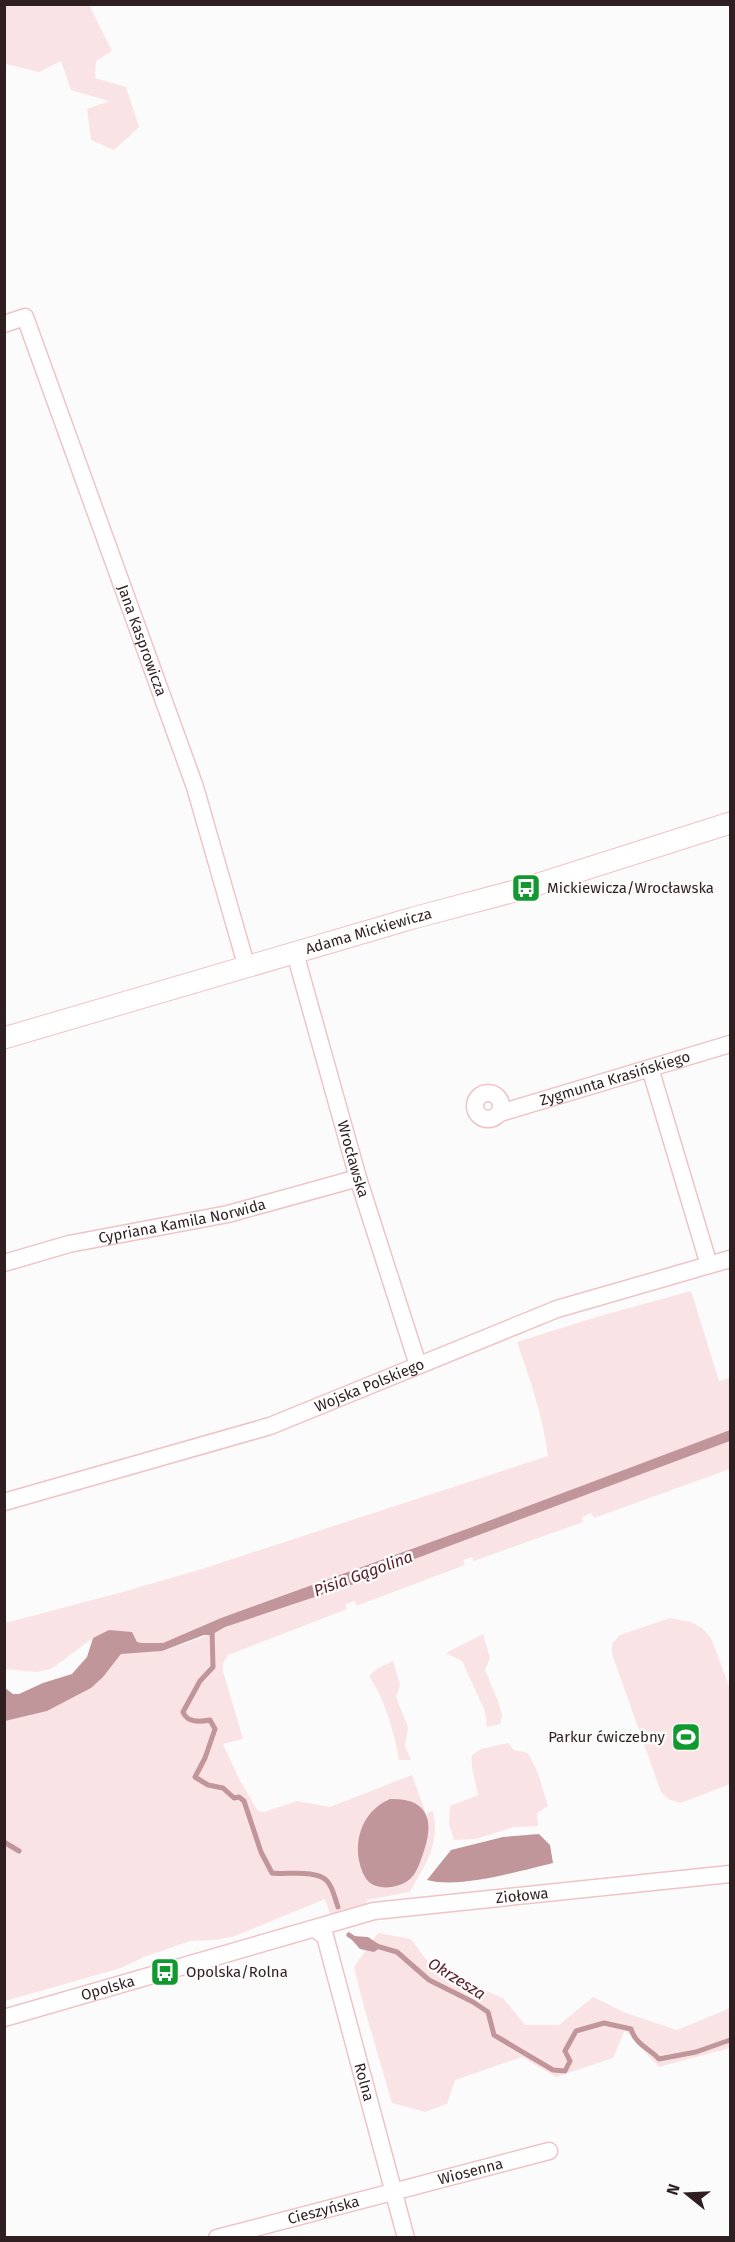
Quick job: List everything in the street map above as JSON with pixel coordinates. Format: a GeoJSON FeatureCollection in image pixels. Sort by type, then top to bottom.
{"type":"FeatureCollection","features":[{"type":"Feature","properties":{"kind":"street","name":"Jana Kasprowicza"},"geometry":{"type":"LineString","coordinates":[[4,324],[25,317],[195,787],[247,968]]}},
{"type":"Feature","properties":{"kind":"street","name":"Adama Mickiewicza"},"geometry":{"type":"LineString","coordinates":[[4,1038],[526,888],[730,823]]}},
{"type":"Feature","properties":{"kind":"street","name":"Wrocławska"},"geometry":{"type":"LineString","coordinates":[[295,953],[358,1179],[418,1365]]}},
{"type":"Feature","properties":{"kind":"street","name":"Zygmunta Krasińskiego"},"geometry":{"type":"LineString","coordinates":[[500,1113],[730,1044]]}},
{"type":"Feature","properties":{"kind":"street"},"geometry":{"type":"LineString","coordinates":[[650,1068],[709,1265]]}},
{"type":"Feature","properties":{"kind":"street","name":"Cypriana Kamila Norwida"},"geometry":{"type":"LineString","coordinates":[[4,1263],[69,1244],[228,1214],[358,1179]]}},
{"type":"Feature","properties":{"kind":"street","name":"Wojska Polskiego"},"geometry":{"type":"LineString","coordinates":[[4,1502],[270,1426],[557,1309],[730,1259]]}},
{"type":"Feature","properties":{"kind":"street","name":"Ziołowa"},"geometry":{"type":"LineString","coordinates":[[316,1930],[374,1911],[730,1874]]}},
{"type":"Feature","properties":{"kind":"street","name":"Opolska"},"geometry":{"type":"LineString","coordinates":[[4,2018],[316,1930]]}},
{"type":"Feature","properties":{"kind":"street","name":"Rolna"},"geometry":{"type":"LineString","coordinates":[[316,1930],[325,1936],[406,2238]]}},
{"type":"Feature","properties":{"kind":"street","name":"Wiosenna"},"geometry":{"type":"LineString","coordinates":[[393,2191],[549,2151]]}},
{"type":"Feature","properties":{"kind":"street","name":"Cieszyńska"},"geometry":{"type":"LineString","coordinates":[[217,2238],[393,2191]]}},
{"type":"Feature","properties":{"kind":"shaded area"},"geometry":{"type":"Polygon","coordinates":[[[5,4],[89,5],[112,51],[96,61],[95,78],[126,87],[139,127],[114,150],[91,140],[87,109],[109,101],[71,90],[61,61],[39,72],[6,64],[5,66],[5,4]]]}},
{"type":"Feature","properties":{"kind":"shaded area"},"geometry":{"type":"Polygon","coordinates":[[[691,1291],[719,1381],[730,1378],[730,1430],[221,1618],[163,1643],[93,1638],[51,1669],[37,1672],[5,1669],[5,1623],[202,1569],[548,1456],[539,1413],[517,1342],[691,1291]]]}},
{"type":"Feature","properties":{"kind":"shaded area"},"geometry":{"type":"Polygon","coordinates":[[[730,1441],[730,1469],[594,1518],[591,1513],[582,1517],[583,1522],[474,1561],[472,1557],[463,1560],[465,1565],[356,1606],[355,1601],[345,1604],[347,1609],[228,1655],[223,1664],[223,1671],[243,1739],[223,1744],[239,1779],[258,1811],[264,1812],[297,1801],[330,1807],[412,1775],[426,1814],[417,1803],[412,1878],[425,1846],[428,1830],[427,1813],[433,1811],[435,1834],[430,1853],[410,1892],[367,1900],[367,1906],[330,1914],[325,1899],[235,1936],[216,1940],[190,1941],[144,1957],[121,1968],[5,2001],[5,1721],[47,1711],[91,1688],[121,1654],[158,1651],[195,1640],[225,1627],[366,1580],[396,1566],[730,1441]]]}},
{"type":"Feature","properties":{"kind":"shaded area","name":"Parkur ćwiczebny"},"geometry":{"type":"Polygon","coordinates":[[[670,1618],[691,1622],[702,1628],[711,1638],[730,1689],[730,1784],[681,1803],[670,1800],[661,1792],[612,1654],[612,1644],[620,1635],[670,1618]]]}},
{"type":"Feature","properties":{"kind":"shaded area"},"geometry":{"type":"Polygon","coordinates":[[[483,1634],[490,1658],[485,1670],[502,1715],[500,1724],[487,1727],[485,1711],[462,1661],[446,1653],[483,1634]]]}},
{"type":"Feature","properties":{"kind":"shaded area"},"geometry":{"type":"Polygon","coordinates":[[[393,1661],[400,1685],[396,1697],[408,1727],[405,1746],[411,1760],[399,1760],[388,1716],[369,1676],[378,1668],[393,1661]]]}},
{"type":"Feature","properties":{"kind":"shaded area"},"geometry":{"type":"Polygon","coordinates":[[[508,1743],[514,1750],[528,1753],[538,1773],[548,1806],[537,1813],[538,1826],[514,1827],[476,1839],[454,1840],[449,1824],[450,1806],[478,1795],[472,1770],[472,1755],[481,1749],[508,1743]]]}},
{"type":"Feature","properties":{"kind":"shaded area"},"geometry":{"type":"Polygon","coordinates":[[[378,1933],[411,1939],[433,1969],[503,1998],[525,2025],[559,2025],[593,1997],[626,2013],[677,2030],[730,2008],[730,2048],[659,2067],[625,2030],[613,2058],[556,2077],[522,2057],[455,2080],[447,2104],[425,2112],[392,2103],[354,1967],[378,1933]]]}},
{"type":"Feature","properties":{"kind":"water","name":"Pisia Gągolina"},"geometry":{"type":"Polygon","coordinates":[[[730,1430],[730,1441],[396,1566],[366,1580],[225,1627],[211,1635],[204,1635],[162,1651],[121,1654],[91,1688],[47,1711],[5,1721],[5,1688],[13,1694],[19,1694],[43,1683],[72,1674],[87,1657],[93,1638],[109,1630],[132,1632],[137,1642],[163,1643],[221,1618],[730,1430]]]}},
{"type":"Feature","properties":{"kind":"water"},"geometry":{"type":"Polygon","coordinates":[[[390,1799],[403,1800],[421,1807],[428,1822],[427,1842],[412,1877],[393,1887],[380,1887],[369,1882],[365,1877],[360,1866],[358,1843],[360,1832],[371,1813],[390,1799]]]}},
{"type":"Feature","properties":{"kind":"water"},"geometry":{"type":"Polygon","coordinates":[[[539,1834],[550,1845],[553,1863],[472,1881],[427,1880],[451,1850],[503,1837],[539,1834]]]}},
{"type":"Feature","properties":{"kind":"water"},"geometry":{"type":"Polygon","coordinates":[[[353,1936],[368,1937],[380,1945],[380,1948],[374,1952],[360,1949],[352,1940],[353,1936]]]}},
{"type":"Feature","properties":{"kind":"waterway","name":"Okrzesza"},"geometry":{"type":"LineString","coordinates":[[212,1630],[213,1667],[200,1681],[183,1712],[191,1720],[210,1720],[215,1729],[205,1758],[195,1777],[208,1785],[223,1788],[234,1798],[239,1797],[244,1801],[261,1852],[272,1873],[309,1874],[322,1877],[331,1886],[338,1907]]}},
{"type":"Feature","properties":{"kind":"waterway"},"geometry":{"type":"LineString","coordinates":[[4,1842],[19,1851]]}},
{"type":"Feature","properties":{"kind":"waterway","name":"Okrzesza"},"geometry":{"type":"LineString","coordinates":[[349,1935],[358,1941]]}},
{"type":"Feature","properties":{"kind":"waterway","name":"Okrzesza"},"geometry":{"type":"LineString","coordinates":[[373,1945],[397,1952],[429,1980],[488,2012],[494,2035],[553,2070],[565,2071],[570,2061],[565,2051],[576,2031],[604,2023],[631,2029],[639,2043],[659,2059],[696,2052],[730,2040]]}},
{"type":"Feature","properties":{"kind":"place","name":"Mickiewicza/Wrocławska"},"geometry":{"type":"Point","coordinates":[526,888]}},
{"type":"Feature","properties":{"kind":"place","name":"Parkur ćwiczebny"},"geometry":{"type":"Point","coordinates":[686,1737]}},
{"type":"Feature","properties":{"kind":"place","name":"Opolska/Rolna"},"geometry":{"type":"Point","coordinates":[165,1972]}}]}
